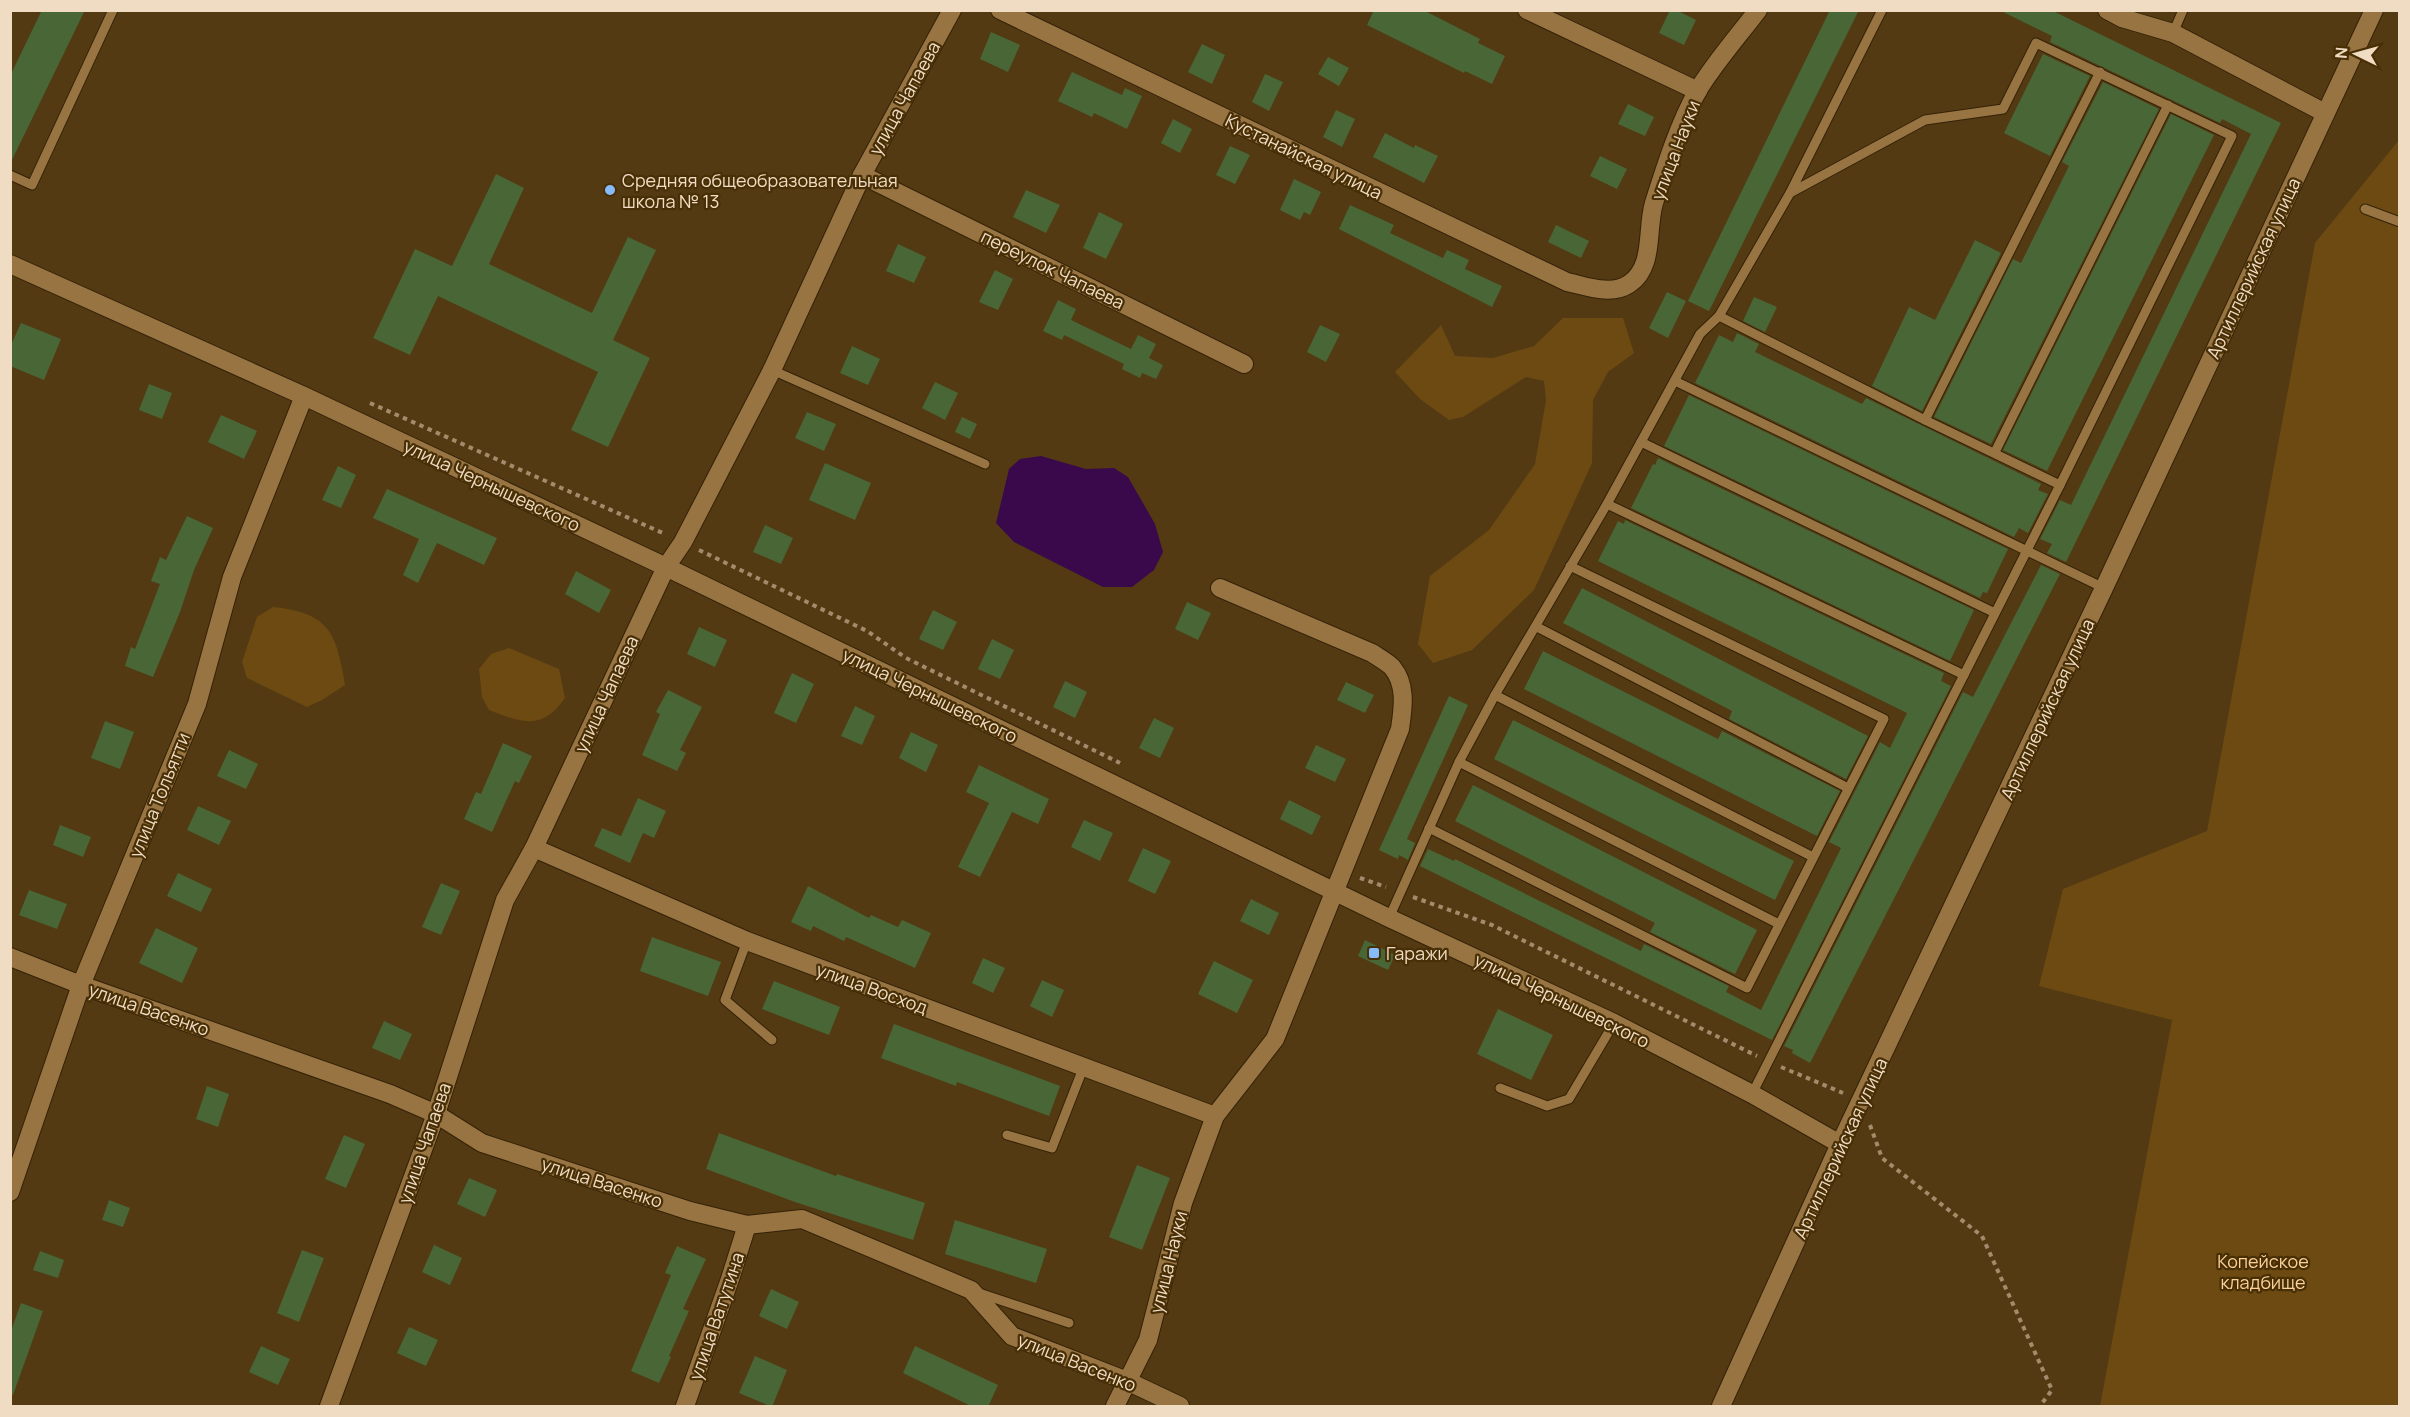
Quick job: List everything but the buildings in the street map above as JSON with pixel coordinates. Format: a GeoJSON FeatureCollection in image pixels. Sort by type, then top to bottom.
{"type":"FeatureCollection","features":[{"type":"Feature","properties":{"kind":"street","name":"улица Чапаева"},"geometry":{"type":"LineString","coordinates":[[329,1407],[436,1114],[505,900],[534,848],[666,567],[683,542],[772,370],[861,175],[952,10]]}},
{"type":"Feature","properties":{"kind":"street","name":"Кустанайская улица"},"geometry":{"type":"LineString","coordinates":[[1000,10],[1567,282],[1611,291]]}},
{"type":"Feature","properties":{"kind":"street"},"geometry":{"type":"LineString","coordinates":[[1527,10],[1698,91]]}},
{"type":"Feature","properties":{"kind":"street","name":"улица Науки"},"geometry":{"type":"LineString","coordinates":[[1611,291],[1629,284],[1639,273],[1646,259],[1652,209],[1666,164],[1698,91],[1758,10]]}},
{"type":"Feature","properties":{"kind":"street"},"geometry":{"type":"LineString","coordinates":[[2107,10],[2122,18],[2173,33],[2325,113]]}},
{"type":"Feature","properties":{"kind":"street","name":"Артиллерийская улица"},"geometry":{"type":"LineString","coordinates":[[1721,1407],[1840,1144],[2104,588],[2374,10]]}},
{"type":"Feature","properties":{"kind":"street","name":"переулок Чапаева"},"geometry":{"type":"LineString","coordinates":[[861,175],[1244,364]]}},
{"type":"Feature","properties":{"kind":"street","name":"улица Чернышевского"},"geometry":{"type":"LineString","coordinates":[[12,269],[304,396],[666,567],[1389,918],[1614,1023],[1752,1094],[1840,1144]]}},
{"type":"Feature","properties":{"kind":"street","name":"улица Тольятти"},"geometry":{"type":"LineString","coordinates":[[10,1192],[81,985],[197,704],[232,577],[304,396]]}},
{"type":"Feature","properties":{"kind":"street","name":"улица Науки"},"geometry":{"type":"LineString","coordinates":[[1115,1407],[1148,1340],[1183,1203],[1215,1116],[1275,1039],[1400,729],[1403,709],[1403,687],[1392,667],[1372,653],[1220,588]]}},
{"type":"Feature","properties":{"kind":"street","name":"улица Восход"},"geometry":{"type":"LineString","coordinates":[[534,848],[747,941],[1215,1116]]}},
{"type":"Feature","properties":{"kind":"street","name":"улица Васенко"},"geometry":{"type":"LineString","coordinates":[[10,957],[81,985],[390,1094],[436,1114],[482,1143],[690,1211],[747,1225],[802,1219],[971,1290],[1012,1336],[1127,1381],[1180,1407]]}},
{"type":"Feature","properties":{"kind":"street","name":"улица Ватутина"},"geometry":{"type":"LineString","coordinates":[[685,1407],[747,1225]]}},
{"type":"Feature","properties":{"kind":"lane"},"geometry":{"type":"LineString","coordinates":[[10,175],[32,185],[114,10]]}},
{"type":"Feature","properties":{"kind":"lane"},"geometry":{"type":"LineString","coordinates":[[1389,918],[1459,762],[1495,695],[1537,627],[1607,504],[1700,334],[1719,316],[1790,193],[1882,10]]}},
{"type":"Feature","properties":{"kind":"lane"},"geometry":{"type":"LineString","coordinates":[[2173,33],[2183,10]]}},
{"type":"Feature","properties":{"kind":"lane"},"geometry":{"type":"LineString","coordinates":[[1752,1094],[2060,485],[2232,136],[2036,43],[2003,108],[1925,120],[1790,193]]}},
{"type":"Feature","properties":{"kind":"lane"},"geometry":{"type":"LineString","coordinates":[[1925,420],[2100,72]]}},
{"type":"Feature","properties":{"kind":"lane"},"geometry":{"type":"LineString","coordinates":[[1995,452],[2168,105]]}},
{"type":"Feature","properties":{"kind":"lane"},"geometry":{"type":"LineString","coordinates":[[2365,209],[2400,222]]}},
{"type":"Feature","properties":{"kind":"lane"},"geometry":{"type":"LineString","coordinates":[[1719,316],[2060,485]]}},
{"type":"Feature","properties":{"kind":"lane"},"geometry":{"type":"LineString","coordinates":[[772,370],[985,464]]}},
{"type":"Feature","properties":{"kind":"lane"},"geometry":{"type":"LineString","coordinates":[[1675,381],[2104,588]]}},
{"type":"Feature","properties":{"kind":"lane"},"geometry":{"type":"LineString","coordinates":[[1641,442],[1995,613]]}},
{"type":"Feature","properties":{"kind":"lane"},"geometry":{"type":"LineString","coordinates":[[1607,504],[1964,675]]}},
{"type":"Feature","properties":{"kind":"lane"},"geometry":{"type":"LineString","coordinates":[[1429,828],[1747,988],[1884,719],[1570,566]]}},
{"type":"Feature","properties":{"kind":"lane"},"geometry":{"type":"LineString","coordinates":[[1537,627],[1848,788]]}},
{"type":"Feature","properties":{"kind":"lane"},"geometry":{"type":"LineString","coordinates":[[1495,695],[1814,857]]}},
{"type":"Feature","properties":{"kind":"lane"},"geometry":{"type":"LineString","coordinates":[[1459,762],[1779,924]]}},
{"type":"Feature","properties":{"kind":"lane"},"geometry":{"type":"LineString","coordinates":[[747,941],[725,1000],[772,1040]]}},
{"type":"Feature","properties":{"kind":"lane"},"geometry":{"type":"LineString","coordinates":[[1500,1088],[1547,1106],[1569,1099],[1614,1023]]}},
{"type":"Feature","properties":{"kind":"lane"},"geometry":{"type":"LineString","coordinates":[[1008,1135],[1052,1148],[1084,1066]]}},
{"type":"Feature","properties":{"kind":"lane"},"geometry":{"type":"LineString","coordinates":[[971,1290],[1069,1323]]}},
{"type":"Feature","properties":{"kind":"path"},"geometry":{"type":"LineString","coordinates":[[369,402],[683,542],[867,632],[906,658],[1130,768]]}},
{"type":"Feature","properties":{"kind":"path"},"geometry":{"type":"LineString","coordinates":[[1342,872],[1492,925],[1769,1062],[1861,1100],[1882,1158],[1982,1236],[2052,1390],[2040,1407]]}},
{"type":"Feature","properties":{"kind":"green space","name":"Копейское кладбище"},"geometry":{"type":"Polygon","coordinates":[[[2399,140],[2399,1406],[2100,1406],[2172,1020],[2039,986],[2063,889],[2207,831],[2315,243],[2399,140]]]}},
{"type":"Feature","properties":{"kind":"green space"},"geometry":{"type":"Polygon","coordinates":[[[1563,318],[1623,318],[1634,353],[1608,372],[1593,400],[1592,463],[1534,590],[1472,650],[1433,663],[1418,644],[1430,576],[1489,530],[1535,464],[1546,400],[1544,381],[1526,377],[1463,417],[1449,420],[1420,399],[1395,372],[1441,325],[1455,356],[1493,358],[1534,346],[1563,318]]]}},
{"type":"Feature","properties":{"kind":"green space"},"geometry":{"type":"Polygon","coordinates":[[[273,607],[307,614],[327,629],[338,652],[345,685],[307,707],[247,678],[242,662],[257,617],[273,607]]]}},
{"type":"Feature","properties":{"kind":"green space"},"geometry":{"type":"Polygon","coordinates":[[[509,648],[559,669],[565,698],[556,709],[540,720],[521,721],[489,710],[482,697],[479,669],[491,654],[509,648]]]}},
{"type":"Feature","properties":{"kind":"shaded area"},"geometry":{"type":"Polygon","coordinates":[[[1041,456],[1086,469],[1114,468],[1128,477],[1155,524],[1163,552],[1154,570],[1132,587],[1103,587],[1014,542],[996,523],[1009,469],[1020,459],[1041,456]]]}},
{"type":"Feature","properties":{"kind":"place","name":"Средняя общеобразовательная школа № 13"},"geometry":{"type":"Point","coordinates":[610,190]}},
{"type":"Feature","properties":{"kind":"place","name":"Гаражи"},"geometry":{"type":"Point","coordinates":[1374,953]}}]}
